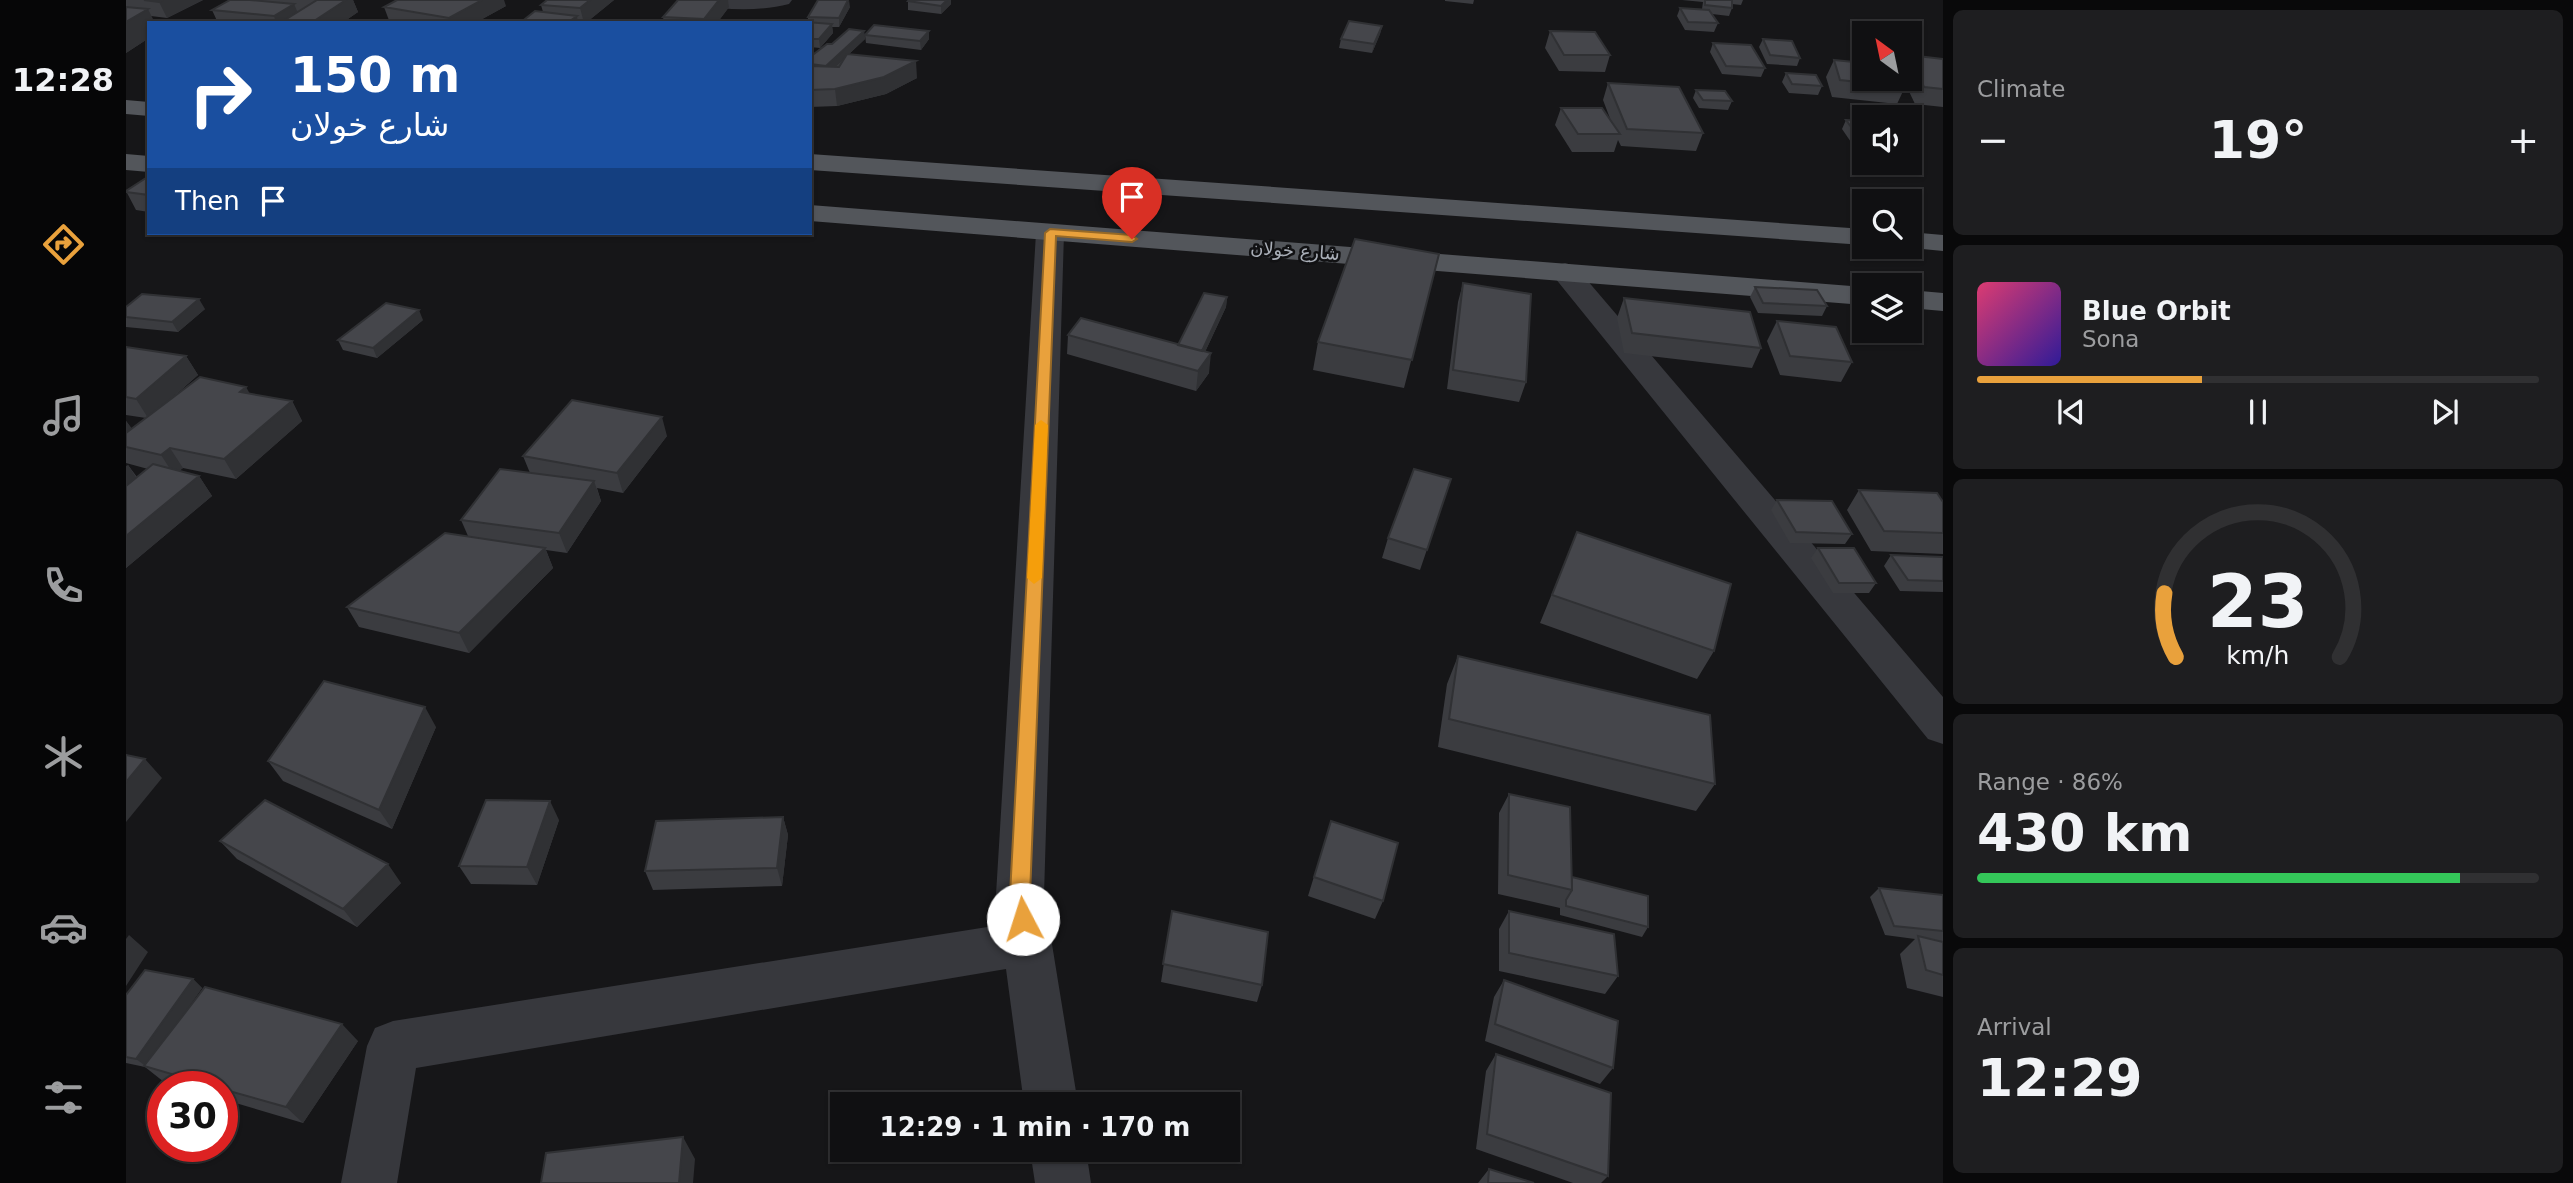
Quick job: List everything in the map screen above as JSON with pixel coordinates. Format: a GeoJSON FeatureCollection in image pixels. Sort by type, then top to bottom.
{"type":"FeatureCollection","features":[{"type":"Feature","properties":{"kind":"main road"},"geometry":{"type":"LineString","coordinates":[[126,107],[147,109]]}},
{"type":"Feature","properties":{"kind":"main road"},"geometry":{"type":"LineString","coordinates":[[126,162],[147,164]]}},
{"type":"Feature","properties":{"kind":"main road"},"geometry":{"type":"LineString","coordinates":[[812,162],[1852,236]]}},
{"type":"Feature","properties":{"kind":"main road","name":"شارع خولان"},"geometry":{"type":"LineString","coordinates":[[812,213],[1852,295]]}},
{"type":"Feature","properties":{"kind":"main road"},"geometry":{"type":"LineString","coordinates":[[1922,241],[1943,243]]}},
{"type":"Feature","properties":{"kind":"main road"},"geometry":{"type":"LineString","coordinates":[[1922,300],[1943,302]]}},
{"type":"Feature","properties":{"kind":"street"},"geometry":{"type":"LineString","coordinates":[[705,0],[746,3],[782,0]]}},
{"type":"Feature","properties":{"kind":"street"},"geometry":{"type":"LineString","coordinates":[[1049,1092],[1020,895],[1050,233]]}},
{"type":"Feature","properties":{"kind":"street"},"geometry":{"type":"LineString","coordinates":[[1565,272],[1943,727]]}},
{"type":"Feature","properties":{"kind":"street"},"geometry":{"type":"LineString","coordinates":[[369,1183],[393,1046],[1027,943]]}},
{"type":"Feature","properties":{"kind":"street"},"geometry":{"type":"LineString","coordinates":[[1060,1162],[1063,1183]]}},
{"type":"Feature","properties":{"kind":"building"},"geometry":{"type":"Polygon","coordinates":[[[230,0],[294,4],[274,16],[212,10],[230,0]]]}},
{"type":"Feature","properties":{"kind":"building"},"geometry":{"type":"Polygon","coordinates":[[[317,0],[346,0],[314,21],[283,21],[317,0]]]}},
{"type":"Feature","properties":{"kind":"building"},"geometry":{"type":"Polygon","coordinates":[[[397,0],[482,0],[449,18],[384,7],[397,0]]]}},
{"type":"Feature","properties":{"kind":"building"},"geometry":{"type":"Polygon","coordinates":[[[547,0],[590,0],[580,8],[541,5],[547,0]]]}},
{"type":"Feature","properties":{"kind":"building"},"geometry":{"type":"Polygon","coordinates":[[[678,0],[719,0],[704,19],[663,17],[678,0]]]}},
{"type":"Feature","properties":{"kind":"building"},"geometry":{"type":"Polygon","coordinates":[[[818,0],[848,0],[839,18],[808,17],[818,0]]]}},
{"type":"Feature","properties":{"kind":"building"},"geometry":{"type":"Polygon","coordinates":[[[909,0],[947,0],[941,6],[909,0]]]}},
{"type":"Feature","properties":{"kind":"building"},"geometry":{"type":"Polygon","coordinates":[[[1705,0],[1732,0],[1732,8],[1705,5],[1705,0]]]}},
{"type":"Feature","properties":{"kind":"building"},"geometry":{"type":"Polygon","coordinates":[[[126,7],[148,9],[126,22],[126,7]]]}},
{"type":"Feature","properties":{"kind":"building"},"geometry":{"type":"Polygon","coordinates":[[[1680,8],[1709,10],[1718,23],[1688,22],[1680,8]]]}},
{"type":"Feature","properties":{"kind":"building"},"geometry":{"type":"Polygon","coordinates":[[[535,11],[577,16],[570,21],[522,21],[535,11]]]}},
{"type":"Feature","properties":{"kind":"building"},"geometry":{"type":"Polygon","coordinates":[[[1349,21],[1382,26],[1374,44],[1341,39],[1349,21]]]}},
{"type":"Feature","properties":{"kind":"building"},"geometry":{"type":"Polygon","coordinates":[[[812,22],[832,24],[819,39],[812,39],[812,22]]]}},
{"type":"Feature","properties":{"kind":"building"},"geometry":{"type":"Polygon","coordinates":[[[874,25],[929,31],[920,41],[865,35],[874,25]]]}},
{"type":"Feature","properties":{"kind":"building"},"geometry":{"type":"Polygon","coordinates":[[[849,29],[864,31],[826,66],[812,64],[812,55],[827,44],[832,44],[849,29]]]}},
{"type":"Feature","properties":{"kind":"building"},"geometry":{"type":"Polygon","coordinates":[[[1550,31],[1595,32],[1610,55],[1564,55],[1550,31]]]}},
{"type":"Feature","properties":{"kind":"building"},"geometry":{"type":"Polygon","coordinates":[[[1763,39],[1792,41],[1800,58],[1770,55],[1763,39]]]}},
{"type":"Feature","properties":{"kind":"building"},"geometry":{"type":"Polygon","coordinates":[[[1713,43],[1751,45],[1765,68],[1726,66],[1713,43]]]}},
{"type":"Feature","properties":{"kind":"building"},"geometry":{"type":"Polygon","coordinates":[[[847,54],[916,61],[884,77],[835,89],[812,90],[812,66],[839,67],[847,54]]]}},
{"type":"Feature","properties":{"kind":"building"},"geometry":{"type":"Polygon","coordinates":[[[1922,57],[1943,59],[1943,89],[1924,87],[1922,57]]]}},
{"type":"Feature","properties":{"kind":"building"},"geometry":{"type":"Polygon","coordinates":[[[1834,60],[1852,62],[1852,81],[1840,80],[1834,60]]]}},
{"type":"Feature","properties":{"kind":"building"},"geometry":{"type":"Polygon","coordinates":[[[1786,73],[1816,75],[1822,86],[1792,84],[1786,73]]]}},
{"type":"Feature","properties":{"kind":"building"},"geometry":{"type":"Polygon","coordinates":[[[1608,83],[1679,87],[1703,133],[1627,129],[1608,83]]]}},
{"type":"Feature","properties":{"kind":"building"},"geometry":{"type":"Polygon","coordinates":[[[1696,90],[1725,91],[1732,101],[1703,100],[1696,90]]]}},
{"type":"Feature","properties":{"kind":"building"},"geometry":{"type":"Polygon","coordinates":[[[1561,108],[1602,108],[1620,134],[1578,134],[1561,108]]]}},
{"type":"Feature","properties":{"kind":"building"},"geometry":{"type":"Polygon","coordinates":[[[147,177],[147,195],[126,191],[147,177]]]}},
{"type":"Feature","properties":{"kind":"building"},"geometry":{"type":"Polygon","coordinates":[[[1355,239],[1439,254],[1412,360],[1318,342],[1355,239]]]}},
{"type":"Feature","properties":{"kind":"building"},"geometry":{"type":"Polygon","coordinates":[[[1463,283],[1531,294],[1526,382],[1453,370],[1463,283]]]}},
{"type":"Feature","properties":{"kind":"building"},"geometry":{"type":"Polygon","coordinates":[[[1755,287],[1817,290],[1827,306],[1763,303],[1755,287]]]}},
{"type":"Feature","properties":{"kind":"building"},"geometry":{"type":"Polygon","coordinates":[[[1204,293],[1227,297],[1202,351],[1178,345],[1204,293]]]}},
{"type":"Feature","properties":{"kind":"building"},"geometry":{"type":"Polygon","coordinates":[[[142,294],[199,299],[172,322],[126,317],[126,307],[142,294]]]}},
{"type":"Feature","properties":{"kind":"building"},"geometry":{"type":"Polygon","coordinates":[[[1624,298],[1750,312],[1761,348],[1632,333],[1624,298]]]}},
{"type":"Feature","properties":{"kind":"building"},"geometry":{"type":"Polygon","coordinates":[[[386,303],[419,310],[373,348],[338,340],[386,303]]]}},
{"type":"Feature","properties":{"kind":"building"},"geometry":{"type":"Polygon","coordinates":[[[1081,318],[1211,353],[1198,371],[1068,335],[1081,318]]]}},
{"type":"Feature","properties":{"kind":"building"},"geometry":{"type":"Polygon","coordinates":[[[1777,321],[1836,327],[1852,362],[1790,356],[1777,321]]]}},
{"type":"Feature","properties":{"kind":"building"},"geometry":{"type":"Polygon","coordinates":[[[126,347],[186,356],[136,399],[126,397],[126,347]]]}},
{"type":"Feature","properties":{"kind":"building"},"geometry":{"type":"Polygon","coordinates":[[[200,377],[246,387],[240,392],[292,401],[224,459],[170,448],[161,455],[126,447],[126,433],[200,377]]]}},
{"type":"Feature","properties":{"kind":"building"},"geometry":{"type":"Polygon","coordinates":[[[572,400],[662,417],[617,473],[523,456],[572,400]]]}},
{"type":"Feature","properties":{"kind":"building"},"geometry":{"type":"Polygon","coordinates":[[[153,464],[199,476],[126,536],[126,486],[153,464]]]}},
{"type":"Feature","properties":{"kind":"building"},"geometry":{"type":"Polygon","coordinates":[[[500,469],[594,481],[559,533],[461,520],[500,469]]]}},
{"type":"Feature","properties":{"kind":"building"},"geometry":{"type":"Polygon","coordinates":[[[1414,469],[1451,479],[1427,550],[1388,538],[1414,469]]]}},
{"type":"Feature","properties":{"kind":"building"},"geometry":{"type":"Polygon","coordinates":[[[1859,490],[1937,493],[1943,502],[1943,533],[1884,531],[1859,490]]]}},
{"type":"Feature","properties":{"kind":"building"},"geometry":{"type":"Polygon","coordinates":[[[1777,500],[1832,501],[1852,534],[1796,532],[1777,500]]]}},
{"type":"Feature","properties":{"kind":"building"},"geometry":{"type":"Polygon","coordinates":[[[1577,532],[1731,584],[1714,651],[1552,595],[1577,532]]]}},
{"type":"Feature","properties":{"kind":"building"},"geometry":{"type":"Polygon","coordinates":[[[445,533],[545,548],[459,633],[347,607],[445,533]]]}},
{"type":"Feature","properties":{"kind":"building"},"geometry":{"type":"Polygon","coordinates":[[[1818,548],[1854,548],[1876,583],[1839,583],[1818,548]]]}},
{"type":"Feature","properties":{"kind":"building"},"geometry":{"type":"Polygon","coordinates":[[[1891,555],[1943,557],[1943,581],[1908,580],[1891,555]]]}},
{"type":"Feature","properties":{"kind":"building"},"geometry":{"type":"Polygon","coordinates":[[[1458,656],[1710,715],[1715,784],[1449,719],[1458,656]]]}},
{"type":"Feature","properties":{"kind":"building"},"geometry":{"type":"Polygon","coordinates":[[[324,681],[425,707],[379,810],[268,761],[324,681]]]}},
{"type":"Feature","properties":{"kind":"building"},"geometry":{"type":"Polygon","coordinates":[[[126,755],[145,759],[126,782],[126,755]]]}},
{"type":"Feature","properties":{"kind":"building"},"geometry":{"type":"Polygon","coordinates":[[[1509,794],[1570,807],[1572,890],[1508,875],[1509,794]]]}},
{"type":"Feature","properties":{"kind":"building"},"geometry":{"type":"Polygon","coordinates":[[[265,800],[388,864],[343,909],[220,841],[265,800]]]}},
{"type":"Feature","properties":{"kind":"building"},"geometry":{"type":"Polygon","coordinates":[[[486,800],[550,801],[527,867],[459,866],[486,800]]]}},
{"type":"Feature","properties":{"kind":"building"},"geometry":{"type":"Polygon","coordinates":[[[783,817],[777,868],[645,871],[656,821],[783,817]]]}},
{"type":"Feature","properties":{"kind":"building"},"geometry":{"type":"Polygon","coordinates":[[[1331,821],[1398,843],[1383,901],[1314,877],[1331,821]]]}},
{"type":"Feature","properties":{"kind":"building"},"geometry":{"type":"Polygon","coordinates":[[[1572,877],[1648,896],[1648,927],[1566,906],[1566,900],[1572,890],[1572,877]]]}},
{"type":"Feature","properties":{"kind":"building"},"geometry":{"type":"Polygon","coordinates":[[[1879,888],[1943,895],[1943,931],[1894,926],[1879,888]]]}},
{"type":"Feature","properties":{"kind":"building"},"geometry":{"type":"Polygon","coordinates":[[[1172,911],[1268,932],[1262,985],[1163,964],[1172,911]]]}},
{"type":"Feature","properties":{"kind":"building"},"geometry":{"type":"Polygon","coordinates":[[[1509,911],[1614,934],[1618,976],[1509,953],[1509,911]]]}},
{"type":"Feature","properties":{"kind":"building"},"geometry":{"type":"Polygon","coordinates":[[[1918,936],[1943,942],[1943,975],[1926,970],[1918,936]]]}},
{"type":"Feature","properties":{"kind":"building"},"geometry":{"type":"Polygon","coordinates":[[[145,970],[193,979],[136,1059],[126,1057],[126,995],[145,970]]]}},
{"type":"Feature","properties":{"kind":"building"},"geometry":{"type":"Polygon","coordinates":[[[1504,980],[1618,1021],[1613,1068],[1495,1024],[1504,980]]]}},
{"type":"Feature","properties":{"kind":"building"},"geometry":{"type":"Polygon","coordinates":[[[205,987],[342,1024],[286,1107],[238,1094],[238,1071],[161,1071],[144,1066],[205,987]]]}},
{"type":"Feature","properties":{"kind":"building"},"geometry":{"type":"Polygon","coordinates":[[[1496,1054],[1611,1093],[1608,1176],[1487,1134],[1496,1054]]]}},
{"type":"Feature","properties":{"kind":"building"},"geometry":{"type":"Polygon","coordinates":[[[683,1137],[679,1183],[541,1183],[546,1153],[683,1137]]]}},
{"type":"Feature","properties":{"kind":"building"},"geometry":{"type":"Polygon","coordinates":[[[1489,1169],[1534,1183],[1488,1183],[1489,1169]]]}},
{"type":"Feature","properties":{"kind":"slow traffic"},"geometry":{"type":"LineString","coordinates":[[1034,578],[1041,425]]}},
{"type":"Feature","properties":{"kind":"route"},"geometry":{"type":"LineString","coordinates":[[1023,919],[1020,895],[1050,233],[1132,239]]}}]}
